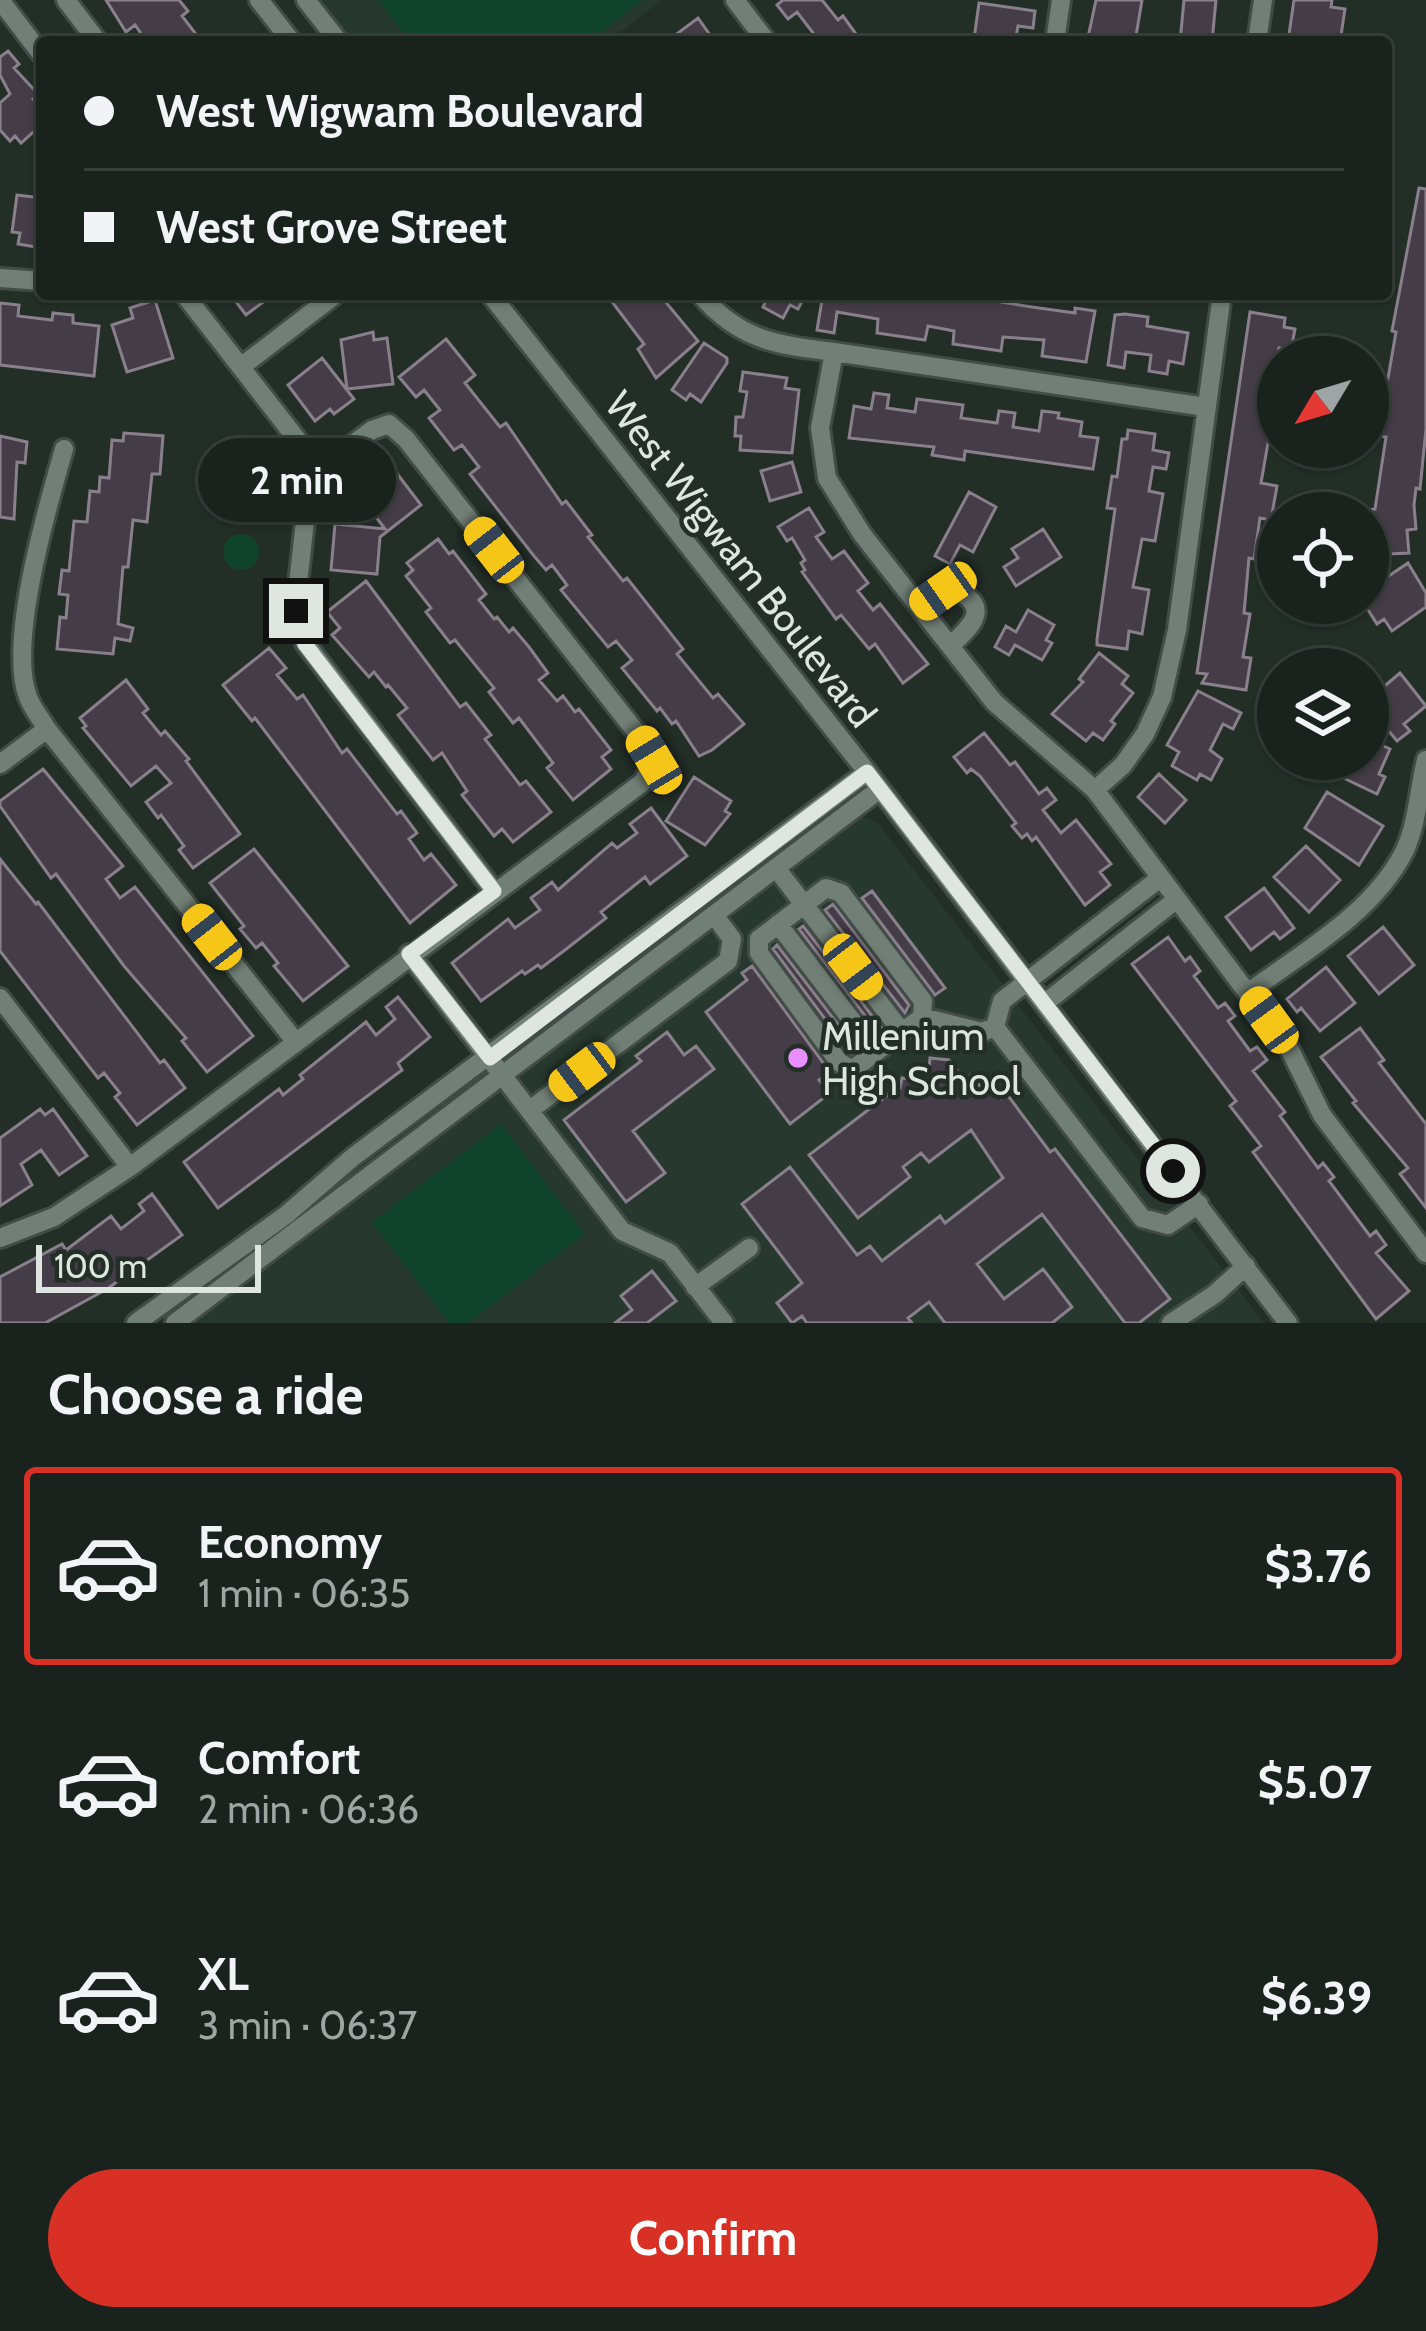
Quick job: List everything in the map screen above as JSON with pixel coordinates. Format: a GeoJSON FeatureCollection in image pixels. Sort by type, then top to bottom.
{"type":"FeatureCollection","features":[{"type":"Feature","properties":{"kind":"street"},"geometry":{"type":"LineString","coordinates":[[0,0],[36,48]]}},
{"type":"Feature","properties":{"kind":"street"},"geometry":{"type":"LineString","coordinates":[[66,0],[93,36]]}},
{"type":"Feature","properties":{"kind":"street"},"geometry":{"type":"LineString","coordinates":[[259,0],[287,36]]}},
{"type":"Feature","properties":{"kind":"street"},"geometry":{"type":"LineString","coordinates":[[306,0],[334,36]]}},
{"type":"Feature","properties":{"kind":"street"},"geometry":{"type":"LineString","coordinates":[[734,0],[761,36]]}},
{"type":"Feature","properties":{"kind":"street"},"geometry":{"type":"LineString","coordinates":[[1056,36],[1061,0]]}},
{"type":"Feature","properties":{"kind":"street"},"geometry":{"type":"LineString","coordinates":[[1258,36],[1263,0]]}},
{"type":"Feature","properties":{"kind":"street"},"geometry":{"type":"LineString","coordinates":[[0,278],[36,281]]}},
{"type":"Feature","properties":{"kind":"street"},"geometry":{"type":"LineString","coordinates":[[189,300],[320,469]]}},
{"type":"Feature","properties":{"kind":"street"},"geometry":{"type":"LineString","coordinates":[[242,366],[327,300]]}},
{"type":"Feature","properties":{"kind":"street","name":"West Wigwam Boulevard"},"geometry":{"type":"LineString","coordinates":[[495,300],[867,772],[1288,1323]]}},
{"type":"Feature","properties":{"kind":"street"},"geometry":{"type":"LineString","coordinates":[[707,300],[747,335],[784,346],[1206,407]]}},
{"type":"Feature","properties":{"kind":"street"},"geometry":{"type":"LineString","coordinates":[[1095,790],[1134,749],[1162,697],[1177,629],[1221,300]]}},
{"type":"Feature","properties":{"kind":"street"},"geometry":{"type":"LineString","coordinates":[[833,352],[820,428],[827,478],[862,533],[994,702],[1095,790],[1249,992],[1289,1048],[1322,1115],[1426,1253]]}},
{"type":"Feature","properties":{"kind":"street"},"geometry":{"type":"LineString","coordinates":[[0,1238],[54,1216],[130,1167],[643,782],[654,760],[435,476],[389,424],[372,430],[320,469],[307,503],[296,611],[305,644],[494,891]]}},
{"type":"Feature","properties":{"kind":"street"},"geometry":{"type":"LineString","coordinates":[[64,449],[35,549],[23,649],[27,694],[47,729],[295,1041]]}},
{"type":"Feature","properties":{"kind":"street"},"geometry":{"type":"LineString","coordinates":[[920,607],[954,589],[972,600],[976,614],[972,626],[950,646]]}},
{"type":"Feature","properties":{"kind":"street"},"geometry":{"type":"LineString","coordinates":[[0,764],[47,729]]}},
{"type":"Feature","properties":{"kind":"street"},"geometry":{"type":"LineString","coordinates":[[1249,992],[1378,890],[1405,850],[1426,760]]}},
{"type":"Feature","properties":{"kind":"street"},"geometry":{"type":"LineString","coordinates":[[136,1323],[286,1215],[353,1157],[867,772]]}},
{"type":"Feature","properties":{"kind":"street"},"geometry":{"type":"LineString","coordinates":[[176,1293],[187,1320],[880,789]]}},
{"type":"Feature","properties":{"kind":"street"},"geometry":{"type":"LineString","coordinates":[[776,868],[902,1032]]}},
{"type":"Feature","properties":{"kind":"street"},"geometry":{"type":"LineString","coordinates":[[995,1027],[1002,1001],[1160,878]]}},
{"type":"Feature","properties":{"kind":"street"},"geometry":{"type":"LineString","coordinates":[[826,888],[841,893],[923,1001],[922,1017],[852,1070],[839,1062],[759,953],[759,939],[803,904],[826,888]]}},
{"type":"Feature","properties":{"kind":"street"},"geometry":{"type":"LineString","coordinates":[[1045,1003],[1177,899]]}},
{"type":"Feature","properties":{"kind":"street"},"geometry":{"type":"LineString","coordinates":[[530,1109],[728,961],[732,939],[714,915]]}},
{"type":"Feature","properties":{"kind":"street"},"geometry":{"type":"LineString","coordinates":[[778,924],[876,1052]]}},
{"type":"Feature","properties":{"kind":"street"},"geometry":{"type":"LineString","coordinates":[[409,954],[622,1231],[670,1253],[724,1323]]}},
{"type":"Feature","properties":{"kind":"street"},"geometry":{"type":"LineString","coordinates":[[0,998],[130,1167]]}},
{"type":"Feature","properties":{"kind":"street"},"geometry":{"type":"LineString","coordinates":[[922,1017],[982,1032],[995,1027]]}},
{"type":"Feature","properties":{"kind":"street"},"geometry":{"type":"LineString","coordinates":[[995,1027],[1142,1218],[1168,1225],[1199,1204]]}},
{"type":"Feature","properties":{"kind":"street"},"geometry":{"type":"LineString","coordinates":[[695,1287],[749,1248]]}},
{"type":"Feature","properties":{"kind":"street"},"geometry":{"type":"LineString","coordinates":[[1171,1323],[1246,1266]]}},
{"type":"Feature","properties":{"kind":"shaded area"},"geometry":{"type":"Polygon","coordinates":[[[297,0],[662,0],[616,36],[325,36],[297,0]]]}},
{"type":"Feature","properties":{"kind":"shaded area","name":"Millenium High School"},"geometry":{"type":"Polygon","coordinates":[[[860,815],[877,822],[1264,1323],[183,1323],[860,815]]]}},
{"type":"Feature","properties":{"kind":"green space"},"geometry":{"type":"Polygon","coordinates":[[[378,0],[643,0],[597,36],[405,36],[378,0]]]}},
{"type":"Feature","properties":{"kind":"green space"},"geometry":{"type":"Polygon","coordinates":[[[241,534],[254,539],[259,552],[254,565],[241,570],[228,565],[223,552],[228,539],[241,534]]]}},
{"type":"Feature","properties":{"kind":"green space"},"geometry":{"type":"Polygon","coordinates":[[[501,1124],[585,1234],[468,1323],[449,1323],[372,1222],[501,1124]]]}},
{"type":"Feature","properties":{"kind":"building"},"geometry":{"type":"Polygon","coordinates":[[[106,0],[179,0],[188,11],[182,16],[197,36],[143,36],[135,25],[126,32],[106,0]]]}},
{"type":"Feature","properties":{"kind":"building"},"geometry":{"type":"Polygon","coordinates":[[[783,0],[822,0],[856,34],[815,36],[797,12],[788,19],[777,5],[783,0]]]}},
{"type":"Feature","properties":{"kind":"building"},"geometry":{"type":"Polygon","coordinates":[[[1096,0],[1142,0],[1136,36],[1088,36],[1096,0]]]}},
{"type":"Feature","properties":{"kind":"building"},"geometry":{"type":"Polygon","coordinates":[[[1184,0],[1216,0],[1213,36],[1181,36],[1184,0]]]}},
{"type":"Feature","properties":{"kind":"building"},"geometry":{"type":"Polygon","coordinates":[[[1294,0],[1332,0],[1331,7],[1345,9],[1341,36],[1289,36],[1294,0]]]}},
{"type":"Feature","properties":{"kind":"building"},"geometry":{"type":"Polygon","coordinates":[[[979,3],[1035,11],[1033,28],[1018,26],[1016,36],[974,36],[979,3]]]}},
{"type":"Feature","properties":{"kind":"building"},"geometry":{"type":"Polygon","coordinates":[[[698,18],[711,36],[674,36],[698,18]]]}},
{"type":"Feature","properties":{"kind":"building"},"geometry":{"type":"Polygon","coordinates":[[[8,51],[19,64],[14,68],[36,92],[36,129],[21,143],[15,136],[10,141],[0,130],[0,103],[10,94],[0,75],[0,57],[8,51]]]}},
{"type":"Feature","properties":{"kind":"building"},"geometry":{"type":"Polygon","coordinates":[[[1419,188],[1426,189],[1426,429],[1414,505],[1416,529],[1407,530],[1409,553],[1389,554],[1389,492],[1378,492],[1381,468],[1389,468],[1389,372],[1396,332],[1392,331],[1419,188]]]}},
{"type":"Feature","properties":{"kind":"building"},"geometry":{"type":"Polygon","coordinates":[[[17,195],[36,197],[36,247],[18,244],[20,233],[12,232],[17,195]]]}},
{"type":"Feature","properties":{"kind":"building"},"geometry":{"type":"Polygon","coordinates":[[[155,300],[173,358],[127,372],[112,325],[133,318],[130,308],[155,300]]]}},
{"type":"Feature","properties":{"kind":"building"},"geometry":{"type":"Polygon","coordinates":[[[235,300],[266,300],[246,315],[235,300]]]}},
{"type":"Feature","properties":{"kind":"building"},"geometry":{"type":"Polygon","coordinates":[[[611,300],[664,300],[698,341],[656,378],[638,349],[644,344],[611,300]]]}},
{"type":"Feature","properties":{"kind":"building"},"geometry":{"type":"Polygon","coordinates":[[[766,300],[803,300],[798,309],[790,305],[783,318],[763,307],[766,300]]]}},
{"type":"Feature","properties":{"kind":"building"},"geometry":{"type":"Polygon","coordinates":[[[822,300],[988,300],[1075,313],[1075,308],[1095,311],[1086,362],[1042,356],[1044,340],[1003,337],[1001,351],[953,344],[954,331],[928,326],[925,340],[877,333],[878,319],[837,312],[834,333],[817,330],[822,300]]]}},
{"type":"Feature","properties":{"kind":"building"},"geometry":{"type":"Polygon","coordinates":[[[0,303],[19,305],[18,316],[52,320],[53,313],[73,315],[73,323],[99,326],[94,376],[0,365],[0,303]]]}},
{"type":"Feature","properties":{"kind":"building"},"geometry":{"type":"Polygon","coordinates":[[[1250,312],[1285,318],[1284,327],[1295,329],[1294,336],[1257,336],[1257,468],[1264,468],[1261,483],[1277,486],[1276,492],[1257,492],[1257,538],[1254,559],[1249,558],[1244,613],[1250,614],[1243,657],[1251,658],[1246,690],[1202,683],[1207,674],[1197,673],[1250,312]]]}},
{"type":"Feature","properties":{"kind":"building"},"geometry":{"type":"Polygon","coordinates":[[[1115,315],[1148,317],[1147,326],[1188,333],[1183,364],[1169,361],[1167,374],[1149,371],[1151,355],[1126,352],[1124,368],[1108,365],[1115,315]]]}},
{"type":"Feature","properties":{"kind":"building"},"geometry":{"type":"Polygon","coordinates":[[[373,332],[374,340],[387,338],[393,384],[347,389],[341,340],[373,332]]]}},
{"type":"Feature","properties":{"kind":"building"},"geometry":{"type":"Polygon","coordinates":[[[446,339],[475,375],[465,383],[500,427],[506,423],[562,504],[566,501],[592,535],[588,537],[683,649],[677,654],[713,698],[718,694],[744,724],[712,750],[699,756],[676,721],[672,724],[660,708],[657,711],[622,668],[632,660],[616,641],[608,647],[561,590],[567,585],[552,565],[546,570],[470,474],[479,467],[462,445],[454,450],[429,418],[440,410],[424,390],[416,397],[399,377],[446,339]]]}},
{"type":"Feature","properties":{"kind":"building"},"geometry":{"type":"Polygon","coordinates":[[[704,343],[727,358],[727,363],[701,402],[690,394],[686,400],[672,390],[704,343]]]}},
{"type":"Feature","properties":{"kind":"building"},"geometry":{"type":"Polygon","coordinates":[[[322,358],[354,399],[315,421],[288,385],[322,358]]]}},
{"type":"Feature","properties":{"kind":"building"},"geometry":{"type":"Polygon","coordinates":[[[743,372],[787,378],[785,388],[799,390],[792,453],[740,450],[741,436],[735,436],[736,417],[743,417],[747,392],[740,391],[743,372]]]}},
{"type":"Feature","properties":{"kind":"building"},"geometry":{"type":"Polygon","coordinates":[[[874,393],[889,395],[887,408],[915,412],[917,399],[963,405],[961,418],[997,423],[999,411],[1015,413],[1013,427],[1039,431],[1042,411],[1059,413],[1058,418],[1082,422],[1080,436],[1098,438],[1093,469],[965,451],[964,460],[932,455],[934,447],[849,438],[854,406],[871,409],[874,393]]]}},
{"type":"Feature","properties":{"kind":"building"},"geometry":{"type":"Polygon","coordinates":[[[1128,430],[1155,434],[1153,450],[1169,453],[1166,469],[1153,467],[1149,491],[1163,494],[1155,541],[1142,539],[1133,587],[1149,590],[1142,634],[1129,631],[1127,649],[1097,645],[1097,639],[1115,509],[1107,508],[1128,430]]]}},
{"type":"Feature","properties":{"kind":"building"},"geometry":{"type":"Polygon","coordinates":[[[124,433],[163,436],[160,474],[152,474],[147,522],[133,520],[128,567],[123,567],[118,624],[133,628],[130,641],[115,638],[113,654],[57,649],[68,595],[59,594],[62,570],[69,571],[74,521],[87,522],[90,491],[99,492],[100,477],[109,478],[112,440],[123,441],[124,433]]]}},
{"type":"Feature","properties":{"kind":"building"},"geometry":{"type":"Polygon","coordinates":[[[0,436],[27,442],[25,463],[17,462],[14,519],[0,517],[0,436]]]}},
{"type":"Feature","properties":{"kind":"building"},"geometry":{"type":"Polygon","coordinates":[[[386,459],[421,505],[380,537],[377,574],[331,570],[335,524],[385,529],[352,485],[386,459]]]}},
{"type":"Feature","properties":{"kind":"building"},"geometry":{"type":"Polygon","coordinates":[[[792,462],[801,492],[770,501],[761,471],[792,462]]]}},
{"type":"Feature","properties":{"kind":"building"},"geometry":{"type":"Polygon","coordinates":[[[969,492],[996,507],[973,552],[960,545],[950,564],[935,556],[969,492]]]}},
{"type":"Feature","properties":{"kind":"building"},"geometry":{"type":"Polygon","coordinates":[[[809,508],[824,532],[816,537],[832,559],[844,551],[868,583],[858,591],[873,610],[880,604],[928,664],[903,683],[875,644],[869,649],[841,615],[836,619],[802,572],[805,560],[792,538],[787,541],[778,527],[809,508]]]}},
{"type":"Feature","properties":{"kind":"building"},"geometry":{"type":"Polygon","coordinates":[[[1043,529],[1061,557],[1016,586],[1004,567],[1018,558],[1012,549],[1043,529]]]}},
{"type":"Feature","properties":{"kind":"building"},"geometry":{"type":"Polygon","coordinates":[[[438,539],[486,594],[479,600],[494,619],[509,632],[513,628],[548,673],[539,680],[557,701],[563,696],[575,712],[579,709],[611,750],[602,757],[611,769],[573,800],[547,768],[553,763],[519,718],[513,723],[489,692],[494,688],[455,640],[450,643],[406,576],[413,570],[407,563],[438,539]]]}},
{"type":"Feature","properties":{"kind":"building"},"geometry":{"type":"Polygon","coordinates":[[[1408,563],[1426,593],[1426,607],[1392,631],[1387,624],[1389,576],[1408,563]]]}},
{"type":"Feature","properties":{"kind":"building"},"geometry":{"type":"Polygon","coordinates":[[[366,581],[460,707],[466,703],[491,735],[485,739],[520,785],[526,781],[551,812],[513,842],[502,829],[494,836],[462,795],[467,791],[442,753],[433,760],[398,715],[407,708],[374,672],[369,677],[332,635],[340,628],[327,612],[366,581]]]}},
{"type":"Feature","properties":{"kind":"building"},"geometry":{"type":"Polygon","coordinates":[[[1028,610],[1054,625],[1046,640],[1052,643],[1042,660],[1015,645],[1009,655],[995,647],[1006,626],[1016,632],[1028,610]]]}},
{"type":"Feature","properties":{"kind":"building"},"geometry":{"type":"Polygon","coordinates":[[[269,648],[286,668],[277,675],[297,699],[303,695],[342,753],[347,749],[397,814],[401,811],[417,833],[409,839],[424,860],[431,854],[456,885],[410,923],[255,718],[252,721],[223,685],[269,648]]]}},
{"type":"Feature","properties":{"kind":"building"},"geometry":{"type":"Polygon","coordinates":[[[1099,653],[1128,676],[1122,684],[1133,693],[1103,740],[1093,733],[1086,741],[1052,714],[1083,682],[1079,679],[1099,653]]]}},
{"type":"Feature","properties":{"kind":"building"},"geometry":{"type":"Polygon","coordinates":[[[1400,673],[1426,706],[1404,724],[1410,731],[1397,741],[1389,731],[1389,682],[1400,673]]]}},
{"type":"Feature","properties":{"kind":"building"},"geometry":{"type":"Polygon","coordinates":[[[126,680],[148,709],[143,713],[189,759],[186,761],[240,834],[193,868],[179,850],[184,846],[146,802],[171,783],[156,766],[131,786],[83,728],[80,718],[126,680]]]}},
{"type":"Feature","properties":{"kind":"building"},"geometry":{"type":"Polygon","coordinates":[[[1198,691],[1241,713],[1233,729],[1223,724],[1210,750],[1222,759],[1211,780],[1200,774],[1197,780],[1172,766],[1179,752],[1167,745],[1198,691]]]}},
{"type":"Feature","properties":{"kind":"building"},"geometry":{"type":"Polygon","coordinates":[[[984,733],[1010,765],[1015,762],[1039,794],[1047,788],[1056,800],[1043,810],[1061,833],[1076,820],[1111,864],[1100,872],[1110,885],[1085,905],[1036,837],[1032,841],[1027,834],[1022,838],[980,776],[971,769],[967,773],[954,757],[984,733]]]}},
{"type":"Feature","properties":{"kind":"building"},"geometry":{"type":"Polygon","coordinates":[[[43,769],[123,866],[106,879],[120,898],[135,887],[253,1036],[207,1072],[182,1041],[186,1038],[124,966],[56,874],[51,878],[0,806],[0,801],[43,769]]]}},
{"type":"Feature","properties":{"kind":"building"},"geometry":{"type":"Polygon","coordinates":[[[1159,774],[1186,800],[1165,823],[1138,797],[1159,774]]]}},
{"type":"Feature","properties":{"kind":"building"},"geometry":{"type":"Polygon","coordinates":[[[694,777],[731,801],[725,811],[730,814],[705,845],[666,821],[694,777]]]}},
{"type":"Feature","properties":{"kind":"building"},"geometry":{"type":"Polygon","coordinates":[[[1348,780],[1384,780],[1377,794],[1348,780]]]}},
{"type":"Feature","properties":{"kind":"building"},"geometry":{"type":"Polygon","coordinates":[[[1327,792],[1383,826],[1359,865],[1305,828],[1327,792]]]}},
{"type":"Feature","properties":{"kind":"building"},"geometry":{"type":"Polygon","coordinates":[[[651,808],[687,856],[650,884],[645,877],[601,912],[606,918],[541,968],[522,971],[481,1001],[452,963],[508,919],[515,928],[540,910],[531,898],[552,882],[558,890],[612,843],[617,848],[637,833],[630,824],[651,808]]]}},
{"type":"Feature","properties":{"kind":"building"},"geometry":{"type":"Polygon","coordinates":[[[1306,846],[1340,880],[1309,912],[1274,877],[1306,846]]]}},
{"type":"Feature","properties":{"kind":"building"},"geometry":{"type":"Polygon","coordinates":[[[254,849],[348,966],[303,1001],[262,943],[256,948],[240,929],[244,926],[210,883],[254,849]]]}},
{"type":"Feature","properties":{"kind":"building"},"geometry":{"type":"Polygon","coordinates":[[[0,859],[160,1063],[164,1060],[185,1088],[137,1125],[115,1097],[120,1093],[104,1073],[98,1078],[0,951],[0,859]]]}},
{"type":"Feature","properties":{"kind":"building"},"geometry":{"type":"Polygon","coordinates":[[[1264,888],[1294,928],[1280,939],[1274,932],[1251,950],[1226,917],[1264,888]]]}},
{"type":"Feature","properties":{"kind":"building"},"geometry":{"type":"Polygon","coordinates":[[[872,891],[945,988],[935,995],[862,898],[872,891]]]}},
{"type":"Feature","properties":{"kind":"building"},"geometry":{"type":"Polygon","coordinates":[[[833,904],[909,1005],[905,1013],[825,910],[833,904]]]}},
{"type":"Feature","properties":{"kind":"building"},"geometry":{"type":"Polygon","coordinates":[[[803,926],[883,1030],[878,1033],[799,929],[803,926]]]}},
{"type":"Feature","properties":{"kind":"building"},"geometry":{"type":"Polygon","coordinates":[[[1383,927],[1414,965],[1379,994],[1348,956],[1383,927]]]}},
{"type":"Feature","properties":{"kind":"building"},"geometry":{"type":"Polygon","coordinates":[[[1168,937],[1185,961],[1190,957],[1200,971],[1194,976],[1218,1008],[1225,1003],[1235,1016],[1228,1021],[1250,1051],[1257,1047],[1267,1060],[1253,1071],[1285,1112],[1280,1116],[1318,1168],[1323,1163],[1334,1177],[1329,1181],[1370,1236],[1376,1231],[1386,1245],[1376,1253],[1409,1291],[1376,1319],[1253,1152],[1261,1146],[1230,1106],[1236,1101],[1132,964],[1168,937]]]}},
{"type":"Feature","properties":{"kind":"building"},"geometry":{"type":"Polygon","coordinates":[[[777,945],[857,1049],[851,1054],[773,949],[777,945]]]}},
{"type":"Feature","properties":{"kind":"building"},"geometry":{"type":"Polygon","coordinates":[[[752,966],[830,1072],[819,1080],[830,1093],[790,1124],[706,1012],[747,980],[742,973],[752,966]]]}},
{"type":"Feature","properties":{"kind":"building"},"geometry":{"type":"Polygon","coordinates":[[[1326,967],[1355,1003],[1320,1031],[1287,999],[1326,967]]]}},
{"type":"Feature","properties":{"kind":"building"},"geometry":{"type":"Polygon","coordinates":[[[398,997],[430,1037],[398,1063],[402,1070],[218,1208],[184,1162],[279,1089],[283,1095],[303,1079],[300,1075],[366,1022],[376,1035],[395,1019],[386,1007],[398,997]]]}},
{"type":"Feature","properties":{"kind":"building"},"geometry":{"type":"Polygon","coordinates":[[[1360,1028],[1384,1060],[1379,1063],[1426,1124],[1426,1208],[1400,1174],[1408,1168],[1321,1057],[1360,1028]]]}},
{"type":"Feature","properties":{"kind":"building"},"geometry":{"type":"Polygon","coordinates":[[[667,1032],[684,1055],[696,1046],[714,1069],[633,1131],[665,1173],[626,1202],[564,1120],[641,1061],[636,1056],[667,1032]]]}},
{"type":"Feature","properties":{"kind":"building"},"geometry":{"type":"Polygon","coordinates":[[[930,1058],[949,1060],[964,1079],[971,1075],[983,1090],[990,1084],[1001,1098],[1006,1093],[1170,1299],[1139,1323],[1125,1323],[1042,1214],[977,1264],[1004,1299],[1043,1269],[1072,1307],[1052,1323],[945,1323],[929,1302],[908,1318],[912,1323],[807,1323],[802,1316],[792,1323],[777,1303],[802,1283],[742,1204],[790,1167],[857,1255],[870,1246],[882,1261],[940,1216],[945,1223],[1003,1178],[971,1130],[929,1162],[921,1153],[903,1167],[910,1177],[858,1218],[809,1155],[889,1094],[891,1087],[900,1088],[902,1078],[914,1080],[913,1069],[929,1071],[930,1058]]]}},
{"type":"Feature","properties":{"kind":"building"},"geometry":{"type":"Polygon","coordinates":[[[40,1109],[45,1115],[53,1109],[87,1156],[59,1175],[41,1150],[21,1164],[32,1185],[0,1206],[0,1138],[40,1109]]]}},
{"type":"Feature","properties":{"kind":"building"},"geometry":{"type":"Polygon","coordinates":[[[152,1194],[182,1235],[107,1289],[45,1323],[0,1323],[0,1277],[62,1244],[66,1250],[111,1216],[121,1229],[144,1211],[139,1204],[152,1194]]]}},
{"type":"Feature","properties":{"kind":"building"},"geometry":{"type":"Polygon","coordinates":[[[652,1271],[676,1301],[647,1323],[615,1323],[632,1310],[621,1296],[652,1271]]]}},
{"type":"Feature","properties":{"kind":"place","name":"Millenium High School"},"geometry":{"type":"Point","coordinates":[798,1058]}},
{"type":"Feature","properties":{"kind":"route"},"geometry":{"type":"LineString","coordinates":[[296,611],[305,644],[494,891],[409,954],[490,1058],[867,772],[1173,1171]]}}]}
